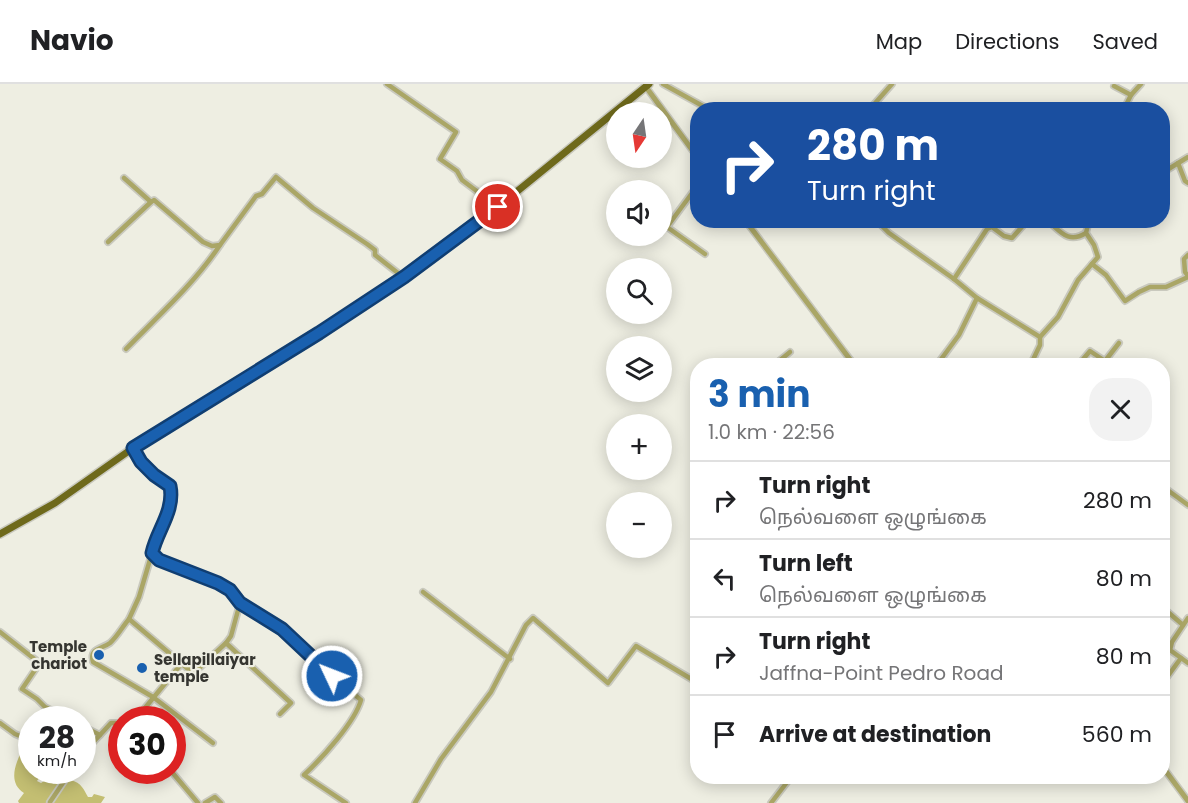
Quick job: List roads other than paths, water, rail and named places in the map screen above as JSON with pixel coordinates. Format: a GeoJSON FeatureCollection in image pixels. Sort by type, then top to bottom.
{"type":"FeatureCollection","features":[{"type":"Feature","properties":{"kind":"main road"},"geometry":{"type":"LineString","coordinates":[[0,534],[55,503],[133,448],[319,333],[404,277],[498,207],[645,85]]}},
{"type":"Feature","properties":{"kind":"street"},"geometry":{"type":"LineString","coordinates":[[387,84],[456,132],[440,159],[457,171],[462,180],[498,207]]}},
{"type":"Feature","properties":{"kind":"street"},"geometry":{"type":"LineString","coordinates":[[663,84],[696,102]]}},
{"type":"Feature","properties":{"kind":"street"},"geometry":{"type":"LineString","coordinates":[[875,102],[892,84]]}},
{"type":"Feature","properties":{"kind":"street"},"geometry":{"type":"LineString","coordinates":[[1127,102],[1131,94],[1141,84]]}},
{"type":"Feature","properties":{"kind":"street"},"geometry":{"type":"LineString","coordinates":[[645,85],[690,147]]}},
{"type":"Feature","properties":{"kind":"street"},"geometry":{"type":"LineString","coordinates":[[1114,86],[1131,94]]}},
{"type":"Feature","properties":{"kind":"street"},"geometry":{"type":"LineString","coordinates":[[1170,168],[1188,158]]}},
{"type":"Feature","properties":{"kind":"street"},"geometry":{"type":"LineString","coordinates":[[1178,164],[1188,183]]}},
{"type":"Feature","properties":{"kind":"street"},"geometry":{"type":"LineString","coordinates":[[126,349],[184,289],[220,245],[255,196],[262,194],[276,177],[313,208],[375,250],[375,255],[404,277]]}},
{"type":"Feature","properties":{"kind":"street"},"geometry":{"type":"LineString","coordinates":[[124,178],[151,202]]}},
{"type":"Feature","properties":{"kind":"street"},"geometry":{"type":"LineString","coordinates":[[690,196],[667,227],[705,254]]}},
{"type":"Feature","properties":{"kind":"street"},"geometry":{"type":"LineString","coordinates":[[108,242],[154,200],[203,242],[212,246],[220,245]]}},
{"type":"Feature","properties":{"kind":"street"},"geometry":{"type":"LineString","coordinates":[[751,228],[849,358]]}},
{"type":"Feature","properties":{"kind":"street"},"geometry":{"type":"LineString","coordinates":[[884,228],[977,298],[1040,337]]}},
{"type":"Feature","properties":{"kind":"street"},"geometry":{"type":"LineString","coordinates":[[954,279],[990,228]]}},
{"type":"Feature","properties":{"kind":"street"},"geometry":{"type":"LineString","coordinates":[[993,228],[1004,236],[1012,238],[1021,228]]}},
{"type":"Feature","properties":{"kind":"street"},"geometry":{"type":"LineString","coordinates":[[1056,228],[1067,237],[1078,238],[1086,233],[1087,228]]}},
{"type":"Feature","properties":{"kind":"street"},"geometry":{"type":"LineString","coordinates":[[1034,358],[1040,345],[1040,337],[1058,317],[1078,279],[1098,257],[1086,233]]}},
{"type":"Feature","properties":{"kind":"street"},"geometry":{"type":"LineString","coordinates":[[1092,264],[1106,275],[1125,301],[1150,287],[1166,287],[1188,277],[1185,272],[1184,259],[1188,255]]}},
{"type":"Feature","properties":{"kind":"street"},"geometry":{"type":"LineString","coordinates":[[942,358],[958,335],[977,298]]}},
{"type":"Feature","properties":{"kind":"street"},"geometry":{"type":"LineString","coordinates":[[1108,358],[1119,343]]}},
{"type":"Feature","properties":{"kind":"street"},"geometry":{"type":"LineString","coordinates":[[1084,358],[1090,351],[1101,358]]}},
{"type":"Feature","properties":{"kind":"street"},"geometry":{"type":"LineString","coordinates":[[783,358],[790,352]]}},
{"type":"Feature","properties":{"kind":"street"},"geometry":{"type":"LineString","coordinates":[[133,448],[141,462],[170,486],[167,518],[129,619],[109,644],[99,647],[92,658],[93,662],[103,670],[153,697],[213,743]]}},
{"type":"Feature","properties":{"kind":"street"},"geometry":{"type":"LineString","coordinates":[[1170,492],[1188,505]]}},
{"type":"Feature","properties":{"kind":"street"},"geometry":{"type":"LineString","coordinates":[[152,553],[159,560],[230,590],[240,603],[282,629],[332,676],[362,700],[359,708],[342,731],[304,775],[346,803]]}},
{"type":"Feature","properties":{"kind":"street"},"geometry":{"type":"LineString","coordinates":[[423,592],[510,658]]}},
{"type":"Feature","properties":{"kind":"street"},"geometry":{"type":"LineString","coordinates":[[129,619],[188,669],[197,670],[226,644],[234,629],[240,603]]}},
{"type":"Feature","properties":{"kind":"street"},"geometry":{"type":"LineString","coordinates":[[1170,614],[1183,625]]}},
{"type":"Feature","properties":{"kind":"street"},"geometry":{"type":"LineString","coordinates":[[415,803],[441,759],[491,692],[526,625],[533,618],[608,683],[636,646],[690,678]]}},
{"type":"Feature","properties":{"kind":"street"},"geometry":{"type":"LineString","coordinates":[[1188,618],[1170,650],[1188,663]]}},
{"type":"Feature","properties":{"kind":"street"},"geometry":{"type":"LineString","coordinates":[[0,632],[37,661],[37,667],[22,689],[44,706]]}},
{"type":"Feature","properties":{"kind":"street"},"geometry":{"type":"LineString","coordinates":[[226,644],[291,703],[280,714]]}},
{"type":"Feature","properties":{"kind":"street"},"geometry":{"type":"LineString","coordinates":[[1170,673],[1181,658]]}},
{"type":"Feature","properties":{"kind":"street"},"geometry":{"type":"LineString","coordinates":[[146,706],[182,663]]}},
{"type":"Feature","properties":{"kind":"street"},"geometry":{"type":"LineString","coordinates":[[0,723],[18,735]]}},
{"type":"Feature","properties":{"kind":"street"},"geometry":{"type":"LineString","coordinates":[[96,738],[108,726]]}},
{"type":"Feature","properties":{"kind":"street"},"geometry":{"type":"LineString","coordinates":[[1170,777],[1188,801]]}},
{"type":"Feature","properties":{"kind":"street"},"geometry":{"type":"LineString","coordinates":[[50,802],[62,784]]}},
{"type":"Feature","properties":{"kind":"street"},"geometry":{"type":"LineString","coordinates":[[182,784],[198,803]]}},
{"type":"Feature","properties":{"kind":"street"},"geometry":{"type":"LineString","coordinates":[[771,803],[786,784]]}},
{"type":"Feature","properties":{"kind":"street"},"geometry":{"type":"LineString","coordinates":[[205,803],[215,797],[221,803]]}},
{"type":"Feature","properties":{"kind":"place","name":"Temple chariot"},"geometry":{"type":"Point","coordinates":[99,655]}},
{"type":"Feature","properties":{"kind":"place","name":"Sellapillaiyar temple"},"geometry":{"type":"Point","coordinates":[142,668]}}]}
